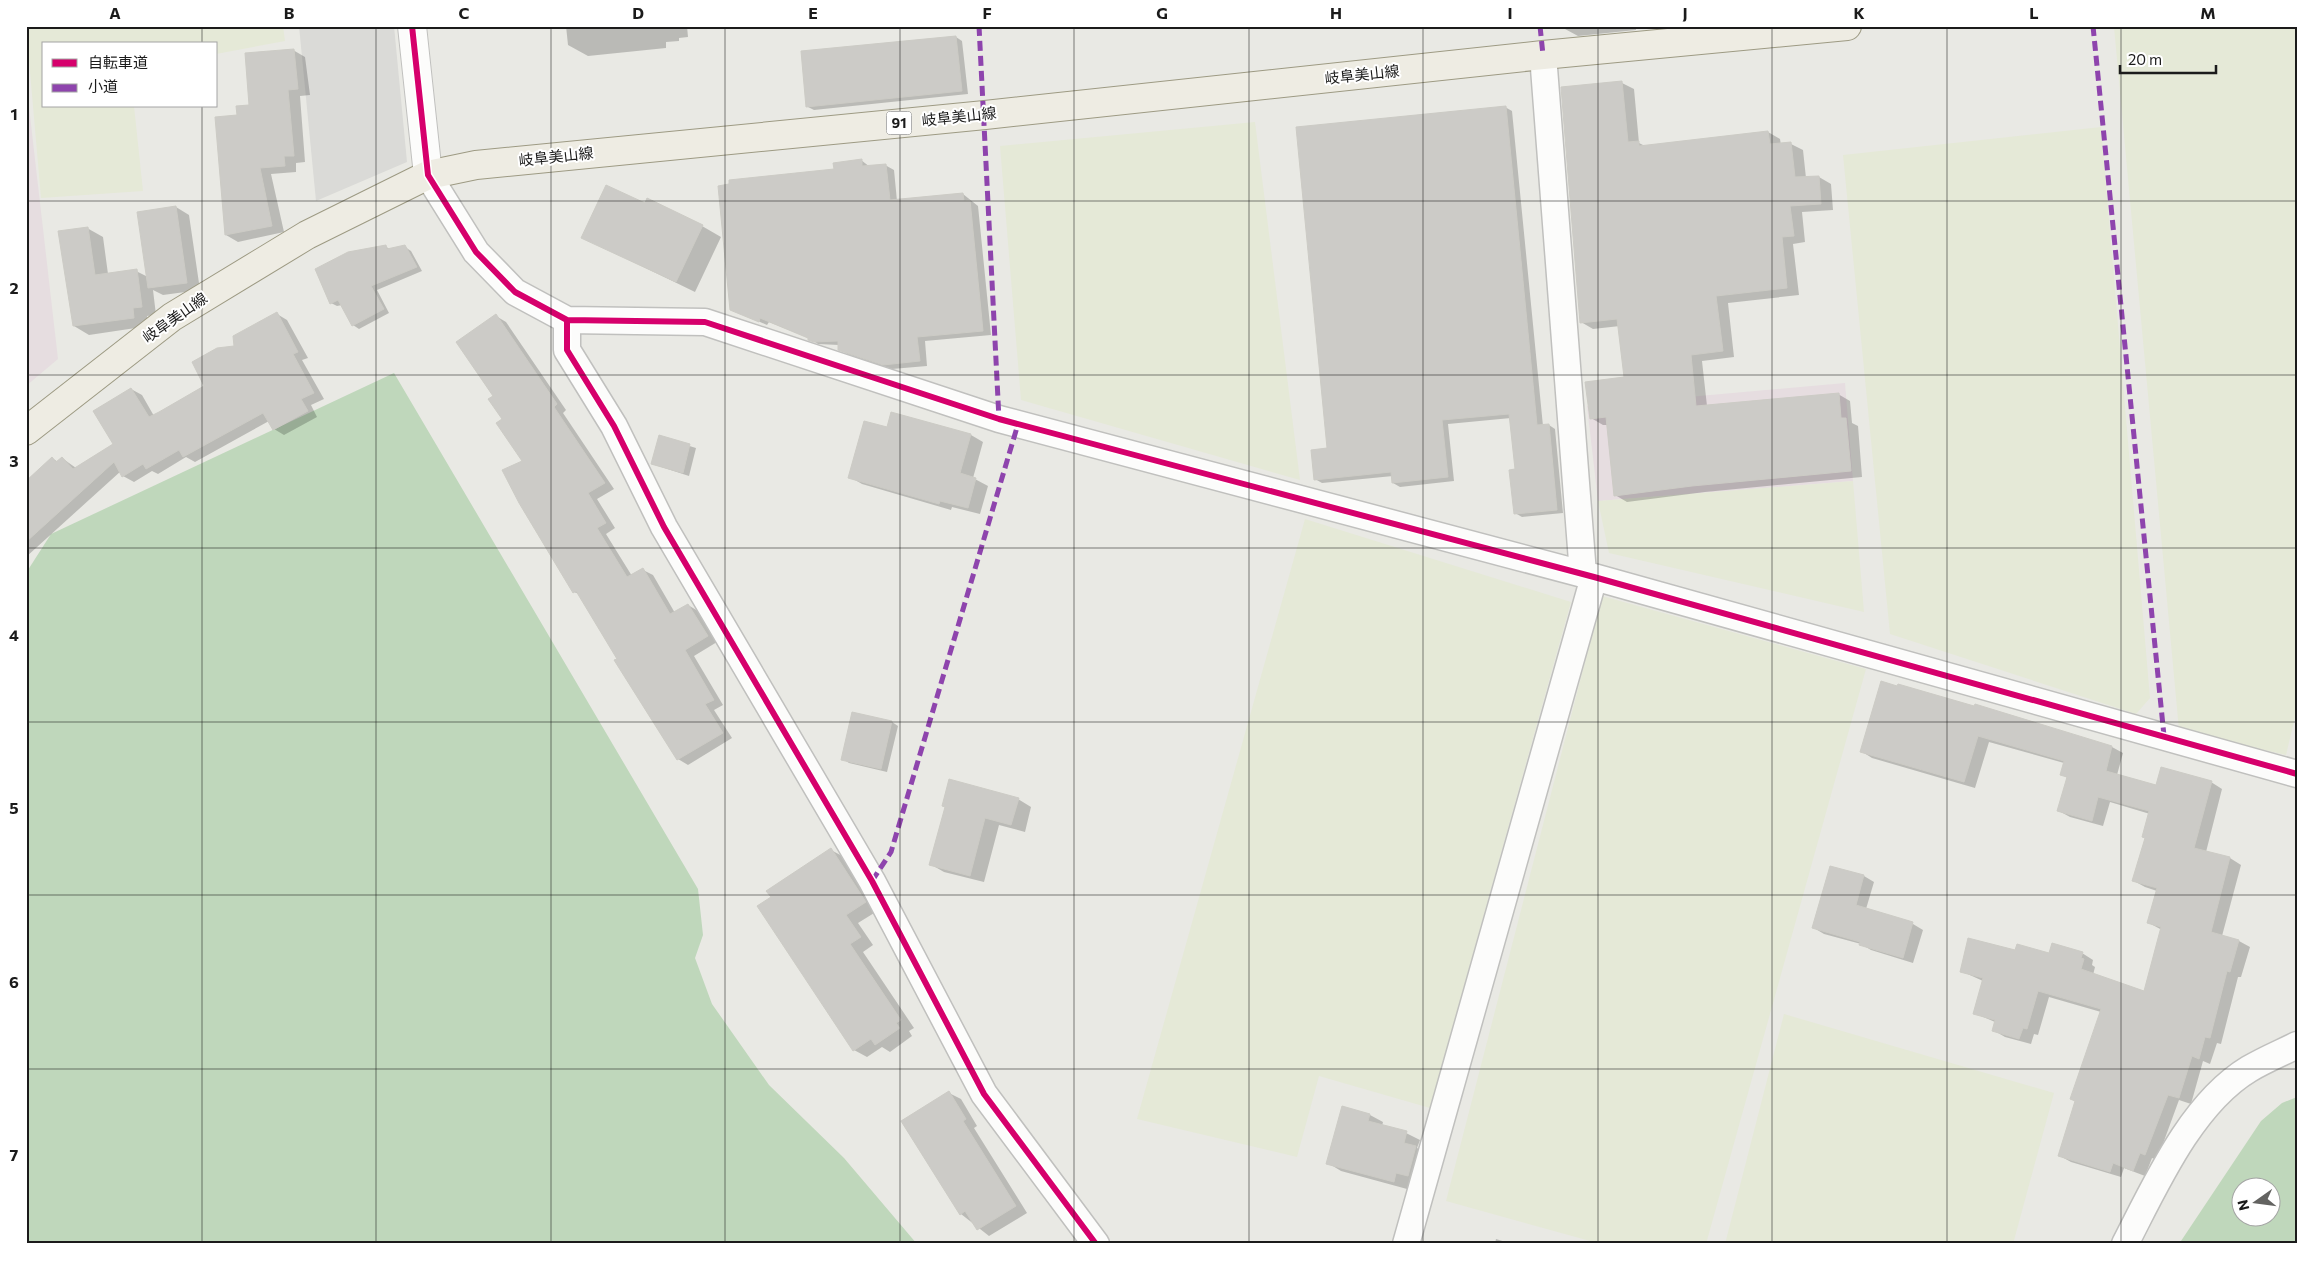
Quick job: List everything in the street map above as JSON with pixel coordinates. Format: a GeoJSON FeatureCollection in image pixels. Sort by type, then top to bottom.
{"type":"FeatureCollection","features":[{"type":"Feature","properties":{"kind":"main road","name":"岐阜美山線"},"geometry":{"type":"LineString","coordinates":[[26,431],[172,317],[307,234],[428,175],[476,165],[985,115],[1543,55],[1847,26]]}},
{"type":"Feature","properties":{"kind":"street"},"geometry":{"type":"LineString","coordinates":[[412,26],[428,175],[476,252],[515,292],[567,320],[705,322],[999,419],[1589,576],[2297,774]]}},
{"type":"Feature","properties":{"kind":"street"},"geometry":{"type":"LineString","coordinates":[[1406,1244],[1589,576],[1543,55]]}},
{"type":"Feature","properties":{"kind":"street"},"geometry":{"type":"LineString","coordinates":[[567,320],[567,350],[614,426],[664,527],[872,881],[984,1094],[1096,1244]]}},
{"type":"Feature","properties":{"kind":"street"},"geometry":{"type":"LineString","coordinates":[[2125,1244],[2164,1167],[2207,1104],[2248,1069],[2297,1045]]}},
{"type":"Feature","properties":{"kind":"shaded area"},"geometry":{"type":"Polygon","coordinates":[[[299,26],[394,26],[407,162],[316,201],[299,26]]]}},
{"type":"Feature","properties":{"kind":"shaded area"},"geometry":{"type":"Polygon","coordinates":[[[26,81],[58,359],[26,386],[26,81]]]}},
{"type":"Feature","properties":{"kind":"shaded area"},"geometry":{"type":"Polygon","coordinates":[[[1845,383],[1853,481],[1598,501],[1587,406],[1845,383]]]}},
{"type":"Feature","properties":{"kind":"green space"},"geometry":{"type":"Polygon","coordinates":[[[26,26],[283,26],[285,41],[218,54],[218,42],[42,42],[42,108],[134,108],[143,191],[41,198],[26,26]]]}},
{"type":"Feature","properties":{"kind":"green space"},"geometry":{"type":"Polygon","coordinates":[[[2297,26],[2297,709],[2286,755],[2179,730],[2114,27],[2297,26]]]}},
{"type":"Feature","properties":{"kind":"green space"},"geometry":{"type":"Polygon","coordinates":[[[1255,122],[1300,480],[1021,400],[1000,146],[1255,122]]]}},
{"type":"Feature","properties":{"kind":"green space"},"geometry":{"type":"Polygon","coordinates":[[[2101,127],[2150,698],[2136,714],[1890,634],[1843,155],[2101,127]]]}},
{"type":"Feature","properties":{"kind":"green space"},"geometry":{"type":"Polygon","coordinates":[[[394,373],[698,889],[703,935],[695,958],[712,1004],[769,1085],[844,1158],[917,1244],[26,1244],[26,573],[51,534],[394,373]]]}},
{"type":"Feature","properties":{"kind":"green space"},"geometry":{"type":"Polygon","coordinates":[[[1853,481],[1864,612],[1609,553],[1598,501],[1853,481]]]}},
{"type":"Feature","properties":{"kind":"green space"},"geometry":{"type":"Polygon","coordinates":[[[1305,519],[1571,602],[1430,1108],[1319,1076],[1297,1157],[1137,1119],[1305,519]]]}},
{"type":"Feature","properties":{"kind":"green space"},"geometry":{"type":"Polygon","coordinates":[[[1602,596],[1866,669],[1706,1244],[1601,1244],[1446,1201],[1602,596]]]}},
{"type":"Feature","properties":{"kind":"green space"},"geometry":{"type":"Polygon","coordinates":[[[1784,1014],[2054,1093],[2013,1244],[1725,1244],[1784,1014]]]}},
{"type":"Feature","properties":{"kind":"green space"},"geometry":{"type":"Polygon","coordinates":[[[2297,1097],[2297,1244],[2179,1244],[2261,1121],[2282,1103],[2297,1097]]]}},
{"type":"Feature","properties":{"kind":"building"},"geometry":{"type":"Polygon","coordinates":[[[956,36],[962,91],[806,107],[801,51],[956,36]]]}},
{"type":"Feature","properties":{"kind":"building"},"geometry":{"type":"Polygon","coordinates":[[[294,49],[298,89],[288,90],[294,156],[284,156],[285,166],[260,168],[272,226],[225,235],[215,117],[237,115],[236,106],[249,105],[245,53],[294,49]]]}},
{"type":"Feature","properties":{"kind":"building"},"geometry":{"type":"Polygon","coordinates":[[[1622,81],[1628,142],[1639,141],[1639,146],[1768,131],[1770,144],[1791,142],[1795,177],[1819,176],[1821,204],[1790,206],[1794,236],[1782,237],[1787,288],[1716,296],[1723,351],[1691,355],[1696,406],[1839,393],[1841,418],[1846,418],[1851,471],[1692,486],[1614,496],[1606,417],[1590,419],[1585,382],[1624,377],[1617,319],[1580,323],[1561,87],[1622,81]]]}},
{"type":"Feature","properties":{"kind":"building"},"geometry":{"type":"Polygon","coordinates":[[[1506,106],[1537,425],[1549,424],[1557,510],[1514,514],[1509,470],[1515,469],[1509,414],[1442,420],[1448,477],[1392,483],[1391,472],[1314,480],[1311,450],[1327,448],[1296,127],[1506,106]]]}},
{"type":"Feature","properties":{"kind":"building"},"geometry":{"type":"Polygon","coordinates":[[[862,159],[862,166],[886,164],[890,200],[963,193],[964,201],[970,200],[983,331],[917,337],[920,361],[883,365],[838,350],[838,341],[814,342],[760,318],[759,322],[730,310],[718,186],[729,184],[729,180],[834,169],[833,163],[862,159]]]}},
{"type":"Feature","properties":{"kind":"building"},"geometry":{"type":"Polygon","coordinates":[[[606,185],[645,203],[647,198],[703,225],[676,282],[581,238],[606,185]]]}},
{"type":"Feature","properties":{"kind":"building"},"geometry":{"type":"Polygon","coordinates":[[[176,206],[187,283],[148,288],[137,212],[176,206]]]}},
{"type":"Feature","properties":{"kind":"building"},"geometry":{"type":"Polygon","coordinates":[[[88,227],[95,275],[137,269],[142,307],[133,308],[134,318],[73,326],[58,231],[88,227]]]}},
{"type":"Feature","properties":{"kind":"building"},"geometry":{"type":"Polygon","coordinates":[[[386,245],[387,249],[405,245],[417,267],[371,286],[384,309],[352,326],[338,300],[330,304],[315,269],[348,252],[386,245]]]}},
{"type":"Feature","properties":{"kind":"building"},"geometry":{"type":"Polygon","coordinates":[[[277,312],[298,352],[293,354],[314,393],[301,399],[308,411],[273,430],[263,413],[183,457],[179,450],[146,469],[143,464],[122,477],[114,462],[26,542],[26,481],[52,457],[56,462],[62,457],[73,469],[113,444],[93,411],[131,388],[149,417],[159,412],[204,386],[192,362],[217,348],[234,346],[233,336],[277,312]]]}},
{"type":"Feature","properties":{"kind":"building"},"geometry":{"type":"Polygon","coordinates":[[[496,314],[557,404],[554,407],[605,483],[588,493],[606,523],[597,528],[627,577],[643,568],[670,614],[688,604],[708,636],[685,650],[714,700],[705,704],[723,733],[677,760],[614,660],[617,659],[576,591],[573,593],[519,503],[502,470],[522,461],[496,423],[502,419],[488,399],[493,396],[456,342],[496,314]]]}},
{"type":"Feature","properties":{"kind":"building"},"geometry":{"type":"Polygon","coordinates":[[[891,412],[971,434],[960,473],[976,478],[968,508],[940,501],[939,504],[848,478],[864,421],[887,427],[891,412]]]}},
{"type":"Feature","properties":{"kind":"building"},"geometry":{"type":"Polygon","coordinates":[[[659,435],[690,444],[683,473],[651,464],[659,435]]]}},
{"type":"Feature","properties":{"kind":"building"},"geometry":{"type":"Polygon","coordinates":[[[1881,681],[1897,686],[1898,684],[1974,706],[1975,704],[2112,746],[2106,771],[2156,785],[2161,767],[2212,781],[2194,848],[2230,857],[2211,932],[2239,940],[2230,972],[2227,971],[2210,1038],[2205,1037],[2199,1059],[2192,1056],[2179,1098],[2168,1095],[2145,1155],[2140,1153],[2133,1171],[2113,1163],[2110,1172],[2058,1156],[2075,1101],[2070,1099],[2101,1009],[2038,991],[2027,1029],[2023,1028],[2019,1039],[1992,1031],[1995,1020],[1973,1014],[1983,978],[1960,972],[1968,938],[2015,950],[2017,944],[2049,953],[2052,943],[2083,952],[2081,958],[2084,959],[2081,969],[2144,991],[2161,927],[2147,923],[2157,888],[2132,881],[2145,838],[2142,837],[2149,811],[2098,797],[2092,821],[2057,811],[2067,777],[2060,775],[2064,761],[1978,736],[1964,782],[1860,752],[1881,681]]]}},
{"type":"Feature","properties":{"kind":"building"},"geometry":{"type":"Polygon","coordinates":[[[852,712],[892,721],[881,769],[841,760],[852,712]]]}},
{"type":"Feature","properties":{"kind":"building"},"geometry":{"type":"Polygon","coordinates":[[[949,779],[1019,798],[1011,825],[985,818],[970,876],[929,865],[945,807],[942,806],[949,779]]]}},
{"type":"Feature","properties":{"kind":"building"},"geometry":{"type":"Polygon","coordinates":[[[831,848],[866,902],[846,915],[861,937],[850,944],[901,1020],[896,1023],[900,1028],[875,1045],[871,1039],[853,1051],[757,906],[771,897],[766,891],[831,848]]]}},
{"type":"Feature","properties":{"kind":"building"},"geometry":{"type":"Polygon","coordinates":[[[1830,866],[1864,875],[1856,905],[1913,922],[1903,958],[1859,945],[1860,942],[1812,928],[1830,866]]]}},
{"type":"Feature","properties":{"kind":"building"},"geometry":{"type":"Polygon","coordinates":[[[949,1091],[966,1119],[963,1121],[1016,1206],[977,1230],[965,1211],[960,1215],[901,1121],[949,1091]]]}},
{"type":"Feature","properties":{"kind":"building"},"geometry":{"type":"Polygon","coordinates":[[[1342,1106],[1370,1114],[1368,1121],[1407,1131],[1404,1143],[1416,1146],[1408,1176],[1396,1173],[1394,1182],[1326,1164],[1342,1106]]]}},
{"type":"Feature","properties":{"kind":"marked path"},"geometry":{"type":"LineString","coordinates":[[979,26],[999,419]]}},
{"type":"Feature","properties":{"kind":"marked path"},"geometry":{"type":"LineString","coordinates":[[1540,26],[1543,55]]}},
{"type":"Feature","properties":{"kind":"marked path"},"geometry":{"type":"LineString","coordinates":[[2093,26],[2164,736]]}},
{"type":"Feature","properties":{"kind":"marked path"},"geometry":{"type":"LineString","coordinates":[[872,881],[891,852],[1018,424]]}},
{"type":"Feature","properties":{"kind":"cycle path"},"geometry":{"type":"LineString","coordinates":[[412,26],[428,175],[476,252],[515,292],[567,320],[705,322],[999,419],[1594,577],[2297,774]]}},
{"type":"Feature","properties":{"kind":"cycle path"},"geometry":{"type":"LineString","coordinates":[[567,320],[567,350],[614,426],[664,527],[872,881],[984,1094],[1096,1244]]}}]}
